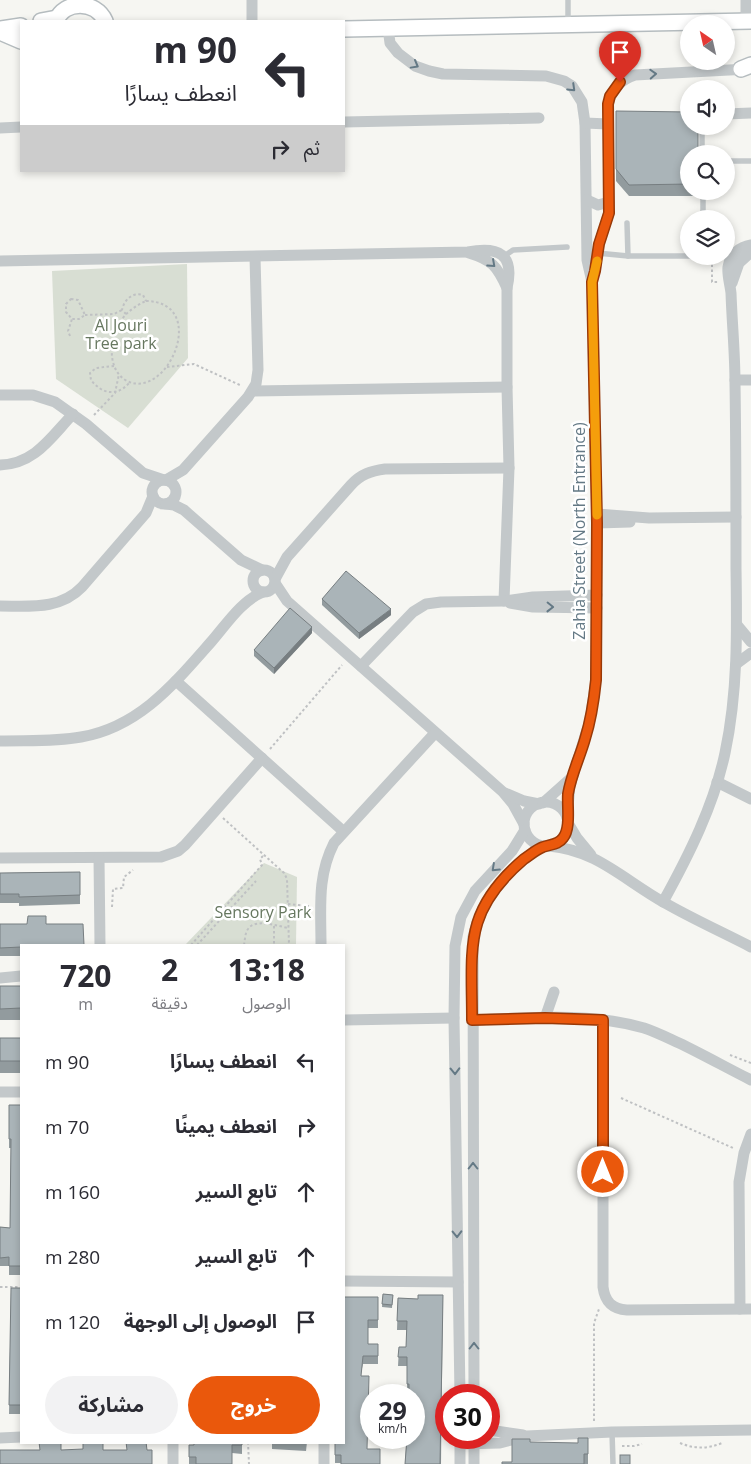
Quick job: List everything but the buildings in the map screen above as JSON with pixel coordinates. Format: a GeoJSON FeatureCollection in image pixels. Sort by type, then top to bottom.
{"type":"FeatureCollection","features":[{"type":"Feature","properties":{"kind":"street"},"geometry":{"type":"LineString","coordinates":[[252,0],[252,20]]}},
{"type":"Feature","properties":{"kind":"street"},"geometry":{"type":"LineString","coordinates":[[345,29],[749,21],[746,0]]}},
{"type":"Feature","properties":{"kind":"street"},"geometry":{"type":"LineString","coordinates":[[43,20],[61,12],[71,4],[79,2],[88,3],[104,15]]}},
{"type":"Feature","properties":{"kind":"street"},"geometry":{"type":"LineString","coordinates":[[0,30],[20,26]]}},
{"type":"Feature","properties":{"kind":"street"},"geometry":{"type":"LineString","coordinates":[[388,28],[388,37],[393,48],[409,62],[429,71],[443,74],[546,76],[564,81],[578,93],[582,102],[585,122],[587,260],[592,282]]}},
{"type":"Feature","properties":{"kind":"street"},"geometry":{"type":"LineString","coordinates":[[0,30],[20,40]]}},
{"type":"Feature","properties":{"kind":"street"},"geometry":{"type":"LineString","coordinates":[[592,282],[610,202],[608,104],[610,96],[620,82],[627,78],[644,74],[748,68]]}},
{"type":"Feature","properties":{"kind":"street"},"geometry":{"type":"LineString","coordinates":[[735,114],[751,113]]}},
{"type":"Feature","properties":{"kind":"street"},"geometry":{"type":"LineString","coordinates":[[345,122],[539,118]]}},
{"type":"Feature","properties":{"kind":"street"},"geometry":{"type":"LineString","coordinates":[[585,122],[608,124]]}},
{"type":"Feature","properties":{"kind":"street"},"geometry":{"type":"LineString","coordinates":[[0,128],[20,127]]}},
{"type":"Feature","properties":{"kind":"street"},"geometry":{"type":"LineString","coordinates":[[587,200],[598,206],[610,202]]}},
{"type":"Feature","properties":{"kind":"street"},"geometry":{"type":"LineString","coordinates":[[663,902],[693,844],[718,782],[731,724],[737,625],[735,380],[728,266],[738,250],[751,245]]}},
{"type":"Feature","properties":{"kind":"street"},"geometry":{"type":"LineString","coordinates":[[0,261],[468,252],[487,249],[503,256],[510,273],[507,288],[509,468],[504,601]]}},
{"type":"Feature","properties":{"kind":"street"},"geometry":{"type":"LineString","coordinates":[[468,252],[485,258],[495,265],[507,288]]}},
{"type":"Feature","properties":{"kind":"street"},"geometry":{"type":"LineString","coordinates":[[730,285],[736,269],[743,258],[751,252]]}},
{"type":"Feature","properties":{"kind":"street"},"geometry":{"type":"LineString","coordinates":[[0,606],[47,606],[70,598],[82,587],[146,512],[155,484],[183,470],[253,391],[258,377],[255,257]]}},
{"type":"Feature","properties":{"kind":"street","name":"Zahia Street (North Entrance)"},"geometry":{"type":"LineString","coordinates":[[568,820],[568,793],[585,739],[594,700],[596,680],[597,518],[592,282]]}},
{"type":"Feature","properties":{"kind":"street"},"geometry":{"type":"LineString","coordinates":[[735,380],[751,380]]}},
{"type":"Feature","properties":{"kind":"street"},"geometry":{"type":"LineString","coordinates":[[253,391],[507,386]]}},
{"type":"Feature","properties":{"kind":"street"},"geometry":{"type":"LineString","coordinates":[[0,395],[33,395],[55,402],[86,424],[143,473],[172,483],[184,510]]}},
{"type":"Feature","properties":{"kind":"street"},"geometry":{"type":"LineString","coordinates":[[0,465],[20,463],[33,456],[73,414]]}},
{"type":"Feature","properties":{"kind":"street"},"geometry":{"type":"LineString","coordinates":[[0,741],[61,739],[97,733],[114,727],[138,714],[176,681],[245,603],[272,589],[287,557],[356,479],[370,472],[385,469],[509,468]]}},
{"type":"Feature","properties":{"kind":"street"},"geometry":{"type":"LineString","coordinates":[[146,512],[174,498],[183,470]]}},
{"type":"Feature","properties":{"kind":"street"},"geometry":{"type":"LineString","coordinates":[[143,473],[157,501],[174,505],[184,510],[241,560],[272,573],[287,601],[503,792],[513,804],[532,841],[546,846],[568,848],[594,858],[663,902],[751,947]]}},
{"type":"Feature","properties":{"kind":"street"},"geometry":{"type":"LineString","coordinates":[[597,518],[736,517]]}},
{"type":"Feature","properties":{"kind":"street"},"geometry":{"type":"LineString","coordinates":[[245,603],[256,574],[287,557]]}},
{"type":"Feature","properties":{"kind":"street"},"geometry":{"type":"LineString","coordinates":[[241,560],[256,589],[287,601]]}},
{"type":"Feature","properties":{"kind":"street"},"geometry":{"type":"LineString","coordinates":[[361,666],[413,612],[426,604],[597,595]]}},
{"type":"Feature","properties":{"kind":"street"},"geometry":{"type":"LineString","coordinates":[[504,601],[533,606],[597,608]]}},
{"type":"Feature","properties":{"kind":"street"},"geometry":{"type":"LineString","coordinates":[[737,625],[751,642]]}},
{"type":"Feature","properties":{"kind":"street"},"geometry":{"type":"LineString","coordinates":[[736,664],[751,653]]}},
{"type":"Feature","properties":{"kind":"street"},"geometry":{"type":"LineString","coordinates":[[176,681],[343,831]]}},
{"type":"Feature","properties":{"kind":"street"},"geometry":{"type":"LineString","coordinates":[[321,944],[323,870],[331,849],[343,831],[435,733]]}},
{"type":"Feature","properties":{"kind":"street"},"geometry":{"type":"LineString","coordinates":[[0,858],[161,857],[170,854],[186,845],[262,758]]}},
{"type":"Feature","properties":{"kind":"street"},"geometry":{"type":"LineString","coordinates":[[460,1384],[454,1018],[455,946],[461,917],[475,890],[512,851],[524,827],[528,812],[572,777]]}},
{"type":"Feature","properties":{"kind":"street"},"geometry":{"type":"LineString","coordinates":[[718,782],[751,799]]}},
{"type":"Feature","properties":{"kind":"street"},"geometry":{"type":"LineString","coordinates":[[503,792],[524,801],[550,803],[561,808],[577,838],[594,858]]}},
{"type":"Feature","properties":{"kind":"street"},"geometry":{"type":"LineString","coordinates":[[474,1384],[472,950],[474,932],[480,914],[492,893],[519,864],[546,846],[557,844],[567,831],[568,820]]}},
{"type":"Feature","properties":{"kind":"street"},"geometry":{"type":"LineString","coordinates":[[99,858],[100,944]]}},
{"type":"Feature","properties":{"kind":"street"},"geometry":{"type":"LineString","coordinates":[[0,978],[20,976]]}},
{"type":"Feature","properties":{"kind":"street"},"geometry":{"type":"LineString","coordinates":[[545,1018],[554,992]]}},
{"type":"Feature","properties":{"kind":"street"},"geometry":{"type":"LineString","coordinates":[[345,1020],[454,1018]]}},
{"type":"Feature","properties":{"kind":"street"},"geometry":{"type":"LineString","coordinates":[[472,1020],[545,1018],[603,1020],[646,1029],[691,1049],[751,1080]]}},
{"type":"Feature","properties":{"kind":"street"},"geometry":{"type":"LineString","coordinates":[[603,1020],[603,1287],[607,1301],[612,1306],[628,1310],[745,1309],[739,1182],[744,1153],[751,1134]]}},
{"type":"Feature","properties":{"kind":"street"},"geometry":{"type":"LineString","coordinates":[[455,1052],[473,1052]]}},
{"type":"Feature","properties":{"kind":"street"},"geometry":{"type":"LineString","coordinates":[[0,1092],[20,1092]]}},
{"type":"Feature","properties":{"kind":"street"},"geometry":{"type":"LineString","coordinates":[[345,1281],[458,1282]]}},
{"type":"Feature","properties":{"kind":"street"},"geometry":{"type":"LineString","coordinates":[[500,1432],[527,1436],[612,1432],[751,1430]]}},
{"type":"Feature","properties":{"kind":"street"},"geometry":{"type":"LineString","coordinates":[[500,1443],[527,1436]]}},
{"type":"Feature","properties":{"kind":"street"},"geometry":{"type":"LineString","coordinates":[[0,1438],[20,1437]]}},
{"type":"Feature","properties":{"kind":"street"},"geometry":{"type":"LineString","coordinates":[[173,1444],[173,1464]]}},
{"type":"Feature","properties":{"kind":"street"},"geometry":{"type":"LineString","coordinates":[[324,1444],[324,1464]]}},
{"type":"Feature","properties":{"kind":"street"},"geometry":{"type":"LineString","coordinates":[[460,1449],[460,1464]]}},
{"type":"Feature","properties":{"kind":"street"},"geometry":{"type":"LineString","coordinates":[[474,1449],[474,1464]]}},
{"type":"Feature","properties":{"kind":"lane"},"geometry":{"type":"LineString","coordinates":[[568,0],[568,25]]}},
{"type":"Feature","properties":{"kind":"lane"},"geometry":{"type":"LineString","coordinates":[[735,161],[751,161]]}},
{"type":"Feature","properties":{"kind":"lane"},"geometry":{"type":"LineString","coordinates":[[627,222],[628,256]]}},
{"type":"Feature","properties":{"kind":"lane"},"geometry":{"type":"LineString","coordinates":[[503,256],[509,251],[516,249],[567,247]]}},
{"type":"Feature","properties":{"kind":"lane"},"geometry":{"type":"LineString","coordinates":[[598,253],[628,256],[680,256]]}},
{"type":"Feature","properties":{"kind":"lane"},"geometry":{"type":"LineString","coordinates":[[612,1432],[613,1464]]}},
{"type":"Feature","properties":{"kind":"path"},"geometry":{"type":"LineString","coordinates":[[712,265],[712,282],[730,285]]}},
{"type":"Feature","properties":{"kind":"path"},"geometry":{"type":"LineString","coordinates":[[86,315],[80,303],[74,299],[68,301],[65,308],[67,316],[72,319],[79,319],[86,315],[114,314],[122,310],[126,301],[134,295],[143,295],[146,301]]}},
{"type":"Feature","properties":{"kind":"path"},"geometry":{"type":"LineString","coordinates":[[146,301],[156,301],[166,305],[173,311],[178,320],[178,341],[176,351],[167,367],[151,380],[141,384],[130,383],[119,374],[114,366],[112,340],[116,329],[126,314],[146,301]]}},
{"type":"Feature","properties":{"kind":"path"},"geometry":{"type":"LineString","coordinates":[[122,310],[126,314]]}},
{"type":"Feature","properties":{"kind":"path"},"geometry":{"type":"LineString","coordinates":[[70,336],[68,331],[72,319]]}},
{"type":"Feature","properties":{"kind":"path"},"geometry":{"type":"LineString","coordinates":[[167,367],[194,364],[253,391]]}},
{"type":"Feature","properties":{"kind":"path"},"geometry":{"type":"LineString","coordinates":[[114,366],[96,368],[90,373],[90,377],[93,383],[102,391],[115,393]]}},
{"type":"Feature","properties":{"kind":"path"},"geometry":{"type":"LineString","coordinates":[[115,393],[119,374]]}},
{"type":"Feature","properties":{"kind":"path"},"geometry":{"type":"LineString","coordinates":[[86,424],[115,393],[124,389],[130,383]]}},
{"type":"Feature","properties":{"kind":"path"},"geometry":{"type":"LineString","coordinates":[[262,758],[343,664]]}},
{"type":"Feature","properties":{"kind":"path"},"geometry":{"type":"LineString","coordinates":[[216,811],[284,873],[288,879],[289,944]]}},
{"type":"Feature","properties":{"kind":"path"},"geometry":{"type":"LineString","coordinates":[[192,944],[262,865],[260,859],[264,855]]}},
{"type":"Feature","properties":{"kind":"path"},"geometry":{"type":"LineString","coordinates":[[112,911],[113,889],[123,888],[124,878],[134,869]]}},
{"type":"Feature","properties":{"kind":"path"},"geometry":{"type":"LineString","coordinates":[[198,944],[256,880]]}},
{"type":"Feature","properties":{"kind":"path"},"geometry":{"type":"LineString","coordinates":[[288,904],[321,907]]}},
{"type":"Feature","properties":{"kind":"path"},"geometry":{"type":"LineString","coordinates":[[244,944],[248,930],[252,925],[259,923],[288,928]]}},
{"type":"Feature","properties":{"kind":"path"},"geometry":{"type":"LineString","coordinates":[[274,926],[274,944]]}},
{"type":"Feature","properties":{"kind":"path"},"geometry":{"type":"LineString","coordinates":[[621,1098],[744,1153]]}},
{"type":"Feature","properties":{"kind":"path"},"geometry":{"type":"LineString","coordinates":[[0,1287],[20,1287]]}},
{"type":"Feature","properties":{"kind":"path"},"geometry":{"type":"LineString","coordinates":[[594,1433],[594,1323],[600,1307],[607,1301]]}},
{"type":"Feature","properties":{"kind":"path"},"geometry":{"type":"LineString","coordinates":[[248,1444],[249,1464]]}},
{"type":"Feature","properties":{"kind":"green space","name":"Al Jouri Tree park"},"geometry":{"type":"Polygon","coordinates":[[[187,264],[188,358],[128,428],[56,379],[52,271],[187,264]]]}},
{"type":"Feature","properties":{"kind":"green space","name":"Sensory Park"},"geometry":{"type":"Polygon","coordinates":[[[264,863],[297,877],[296,944],[186,944],[264,863]]]}},
{"type":"Feature","properties":{"kind":"slow traffic"},"geometry":{"type":"LineString","coordinates":[[597,261],[592,282],[597,515]]}},
{"type":"Feature","properties":{"kind":"route"},"geometry":{"type":"LineString","coordinates":[[603,1172],[603,1020],[545,1018],[472,1020],[472,950],[475,926],[485,903],[492,893],[525,859],[544,846],[557,844],[567,831],[568,793],[585,739],[594,700],[596,680],[597,523],[592,282],[599,244],[605,229],[610,202],[608,104],[610,96],[620,82]]}}]}
